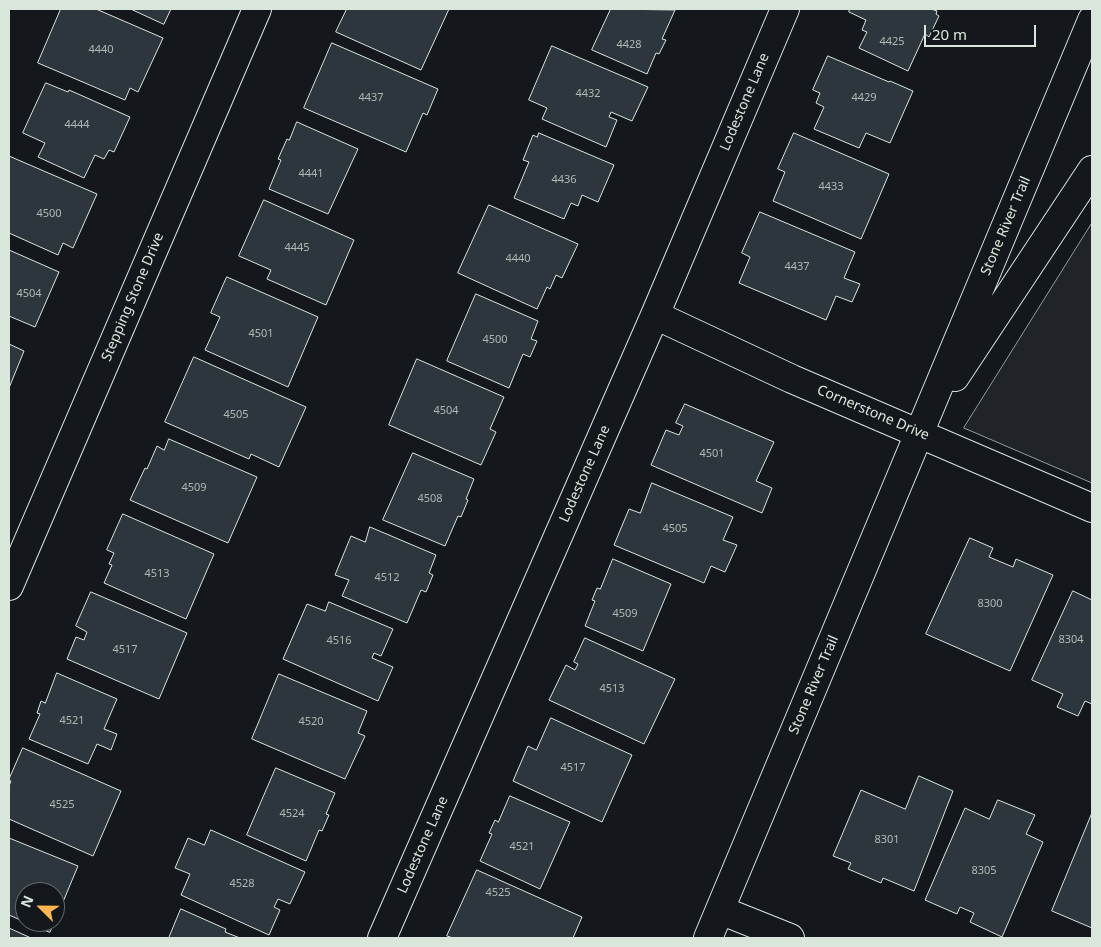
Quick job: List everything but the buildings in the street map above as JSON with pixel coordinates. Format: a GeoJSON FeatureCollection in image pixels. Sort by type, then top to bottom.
{"type":"FeatureCollection","features":[{"type":"Feature","properties":{"kind":"street","name":"Stepping Stone Drive"},"geometry":{"type":"LineString","coordinates":[[9,586],[258,9]]}},
{"type":"Feature","properties":{"kind":"street","name":"Lodestone Lane"},"geometry":{"type":"LineString","coordinates":[[382,938],[655,315],[785,9]]}},
{"type":"Feature","properties":{"kind":"street","name":"Stone River Trail"},"geometry":{"type":"LineString","coordinates":[[708,938],[919,432],[1084,64],[1092,20]]}},
{"type":"Feature","properties":{"kind":"street","name":"Stone River Trail"},"geometry":{"type":"LineString","coordinates":[[919,432],[1092,170]]}},
{"type":"Feature","properties":{"kind":"street","name":"Cornerstone Drive"},"geometry":{"type":"LineString","coordinates":[[655,315],[792,379],[1092,508]]}},
{"type":"Feature","properties":{"kind":"street"},"geometry":{"type":"LineString","coordinates":[[720,910],[790,938]]}},
{"type":"Feature","properties":{"kind":"shaded area"},"geometry":{"type":"Polygon","coordinates":[[[1092,223],[1092,483],[964,428],[1092,223]]]}}]}
